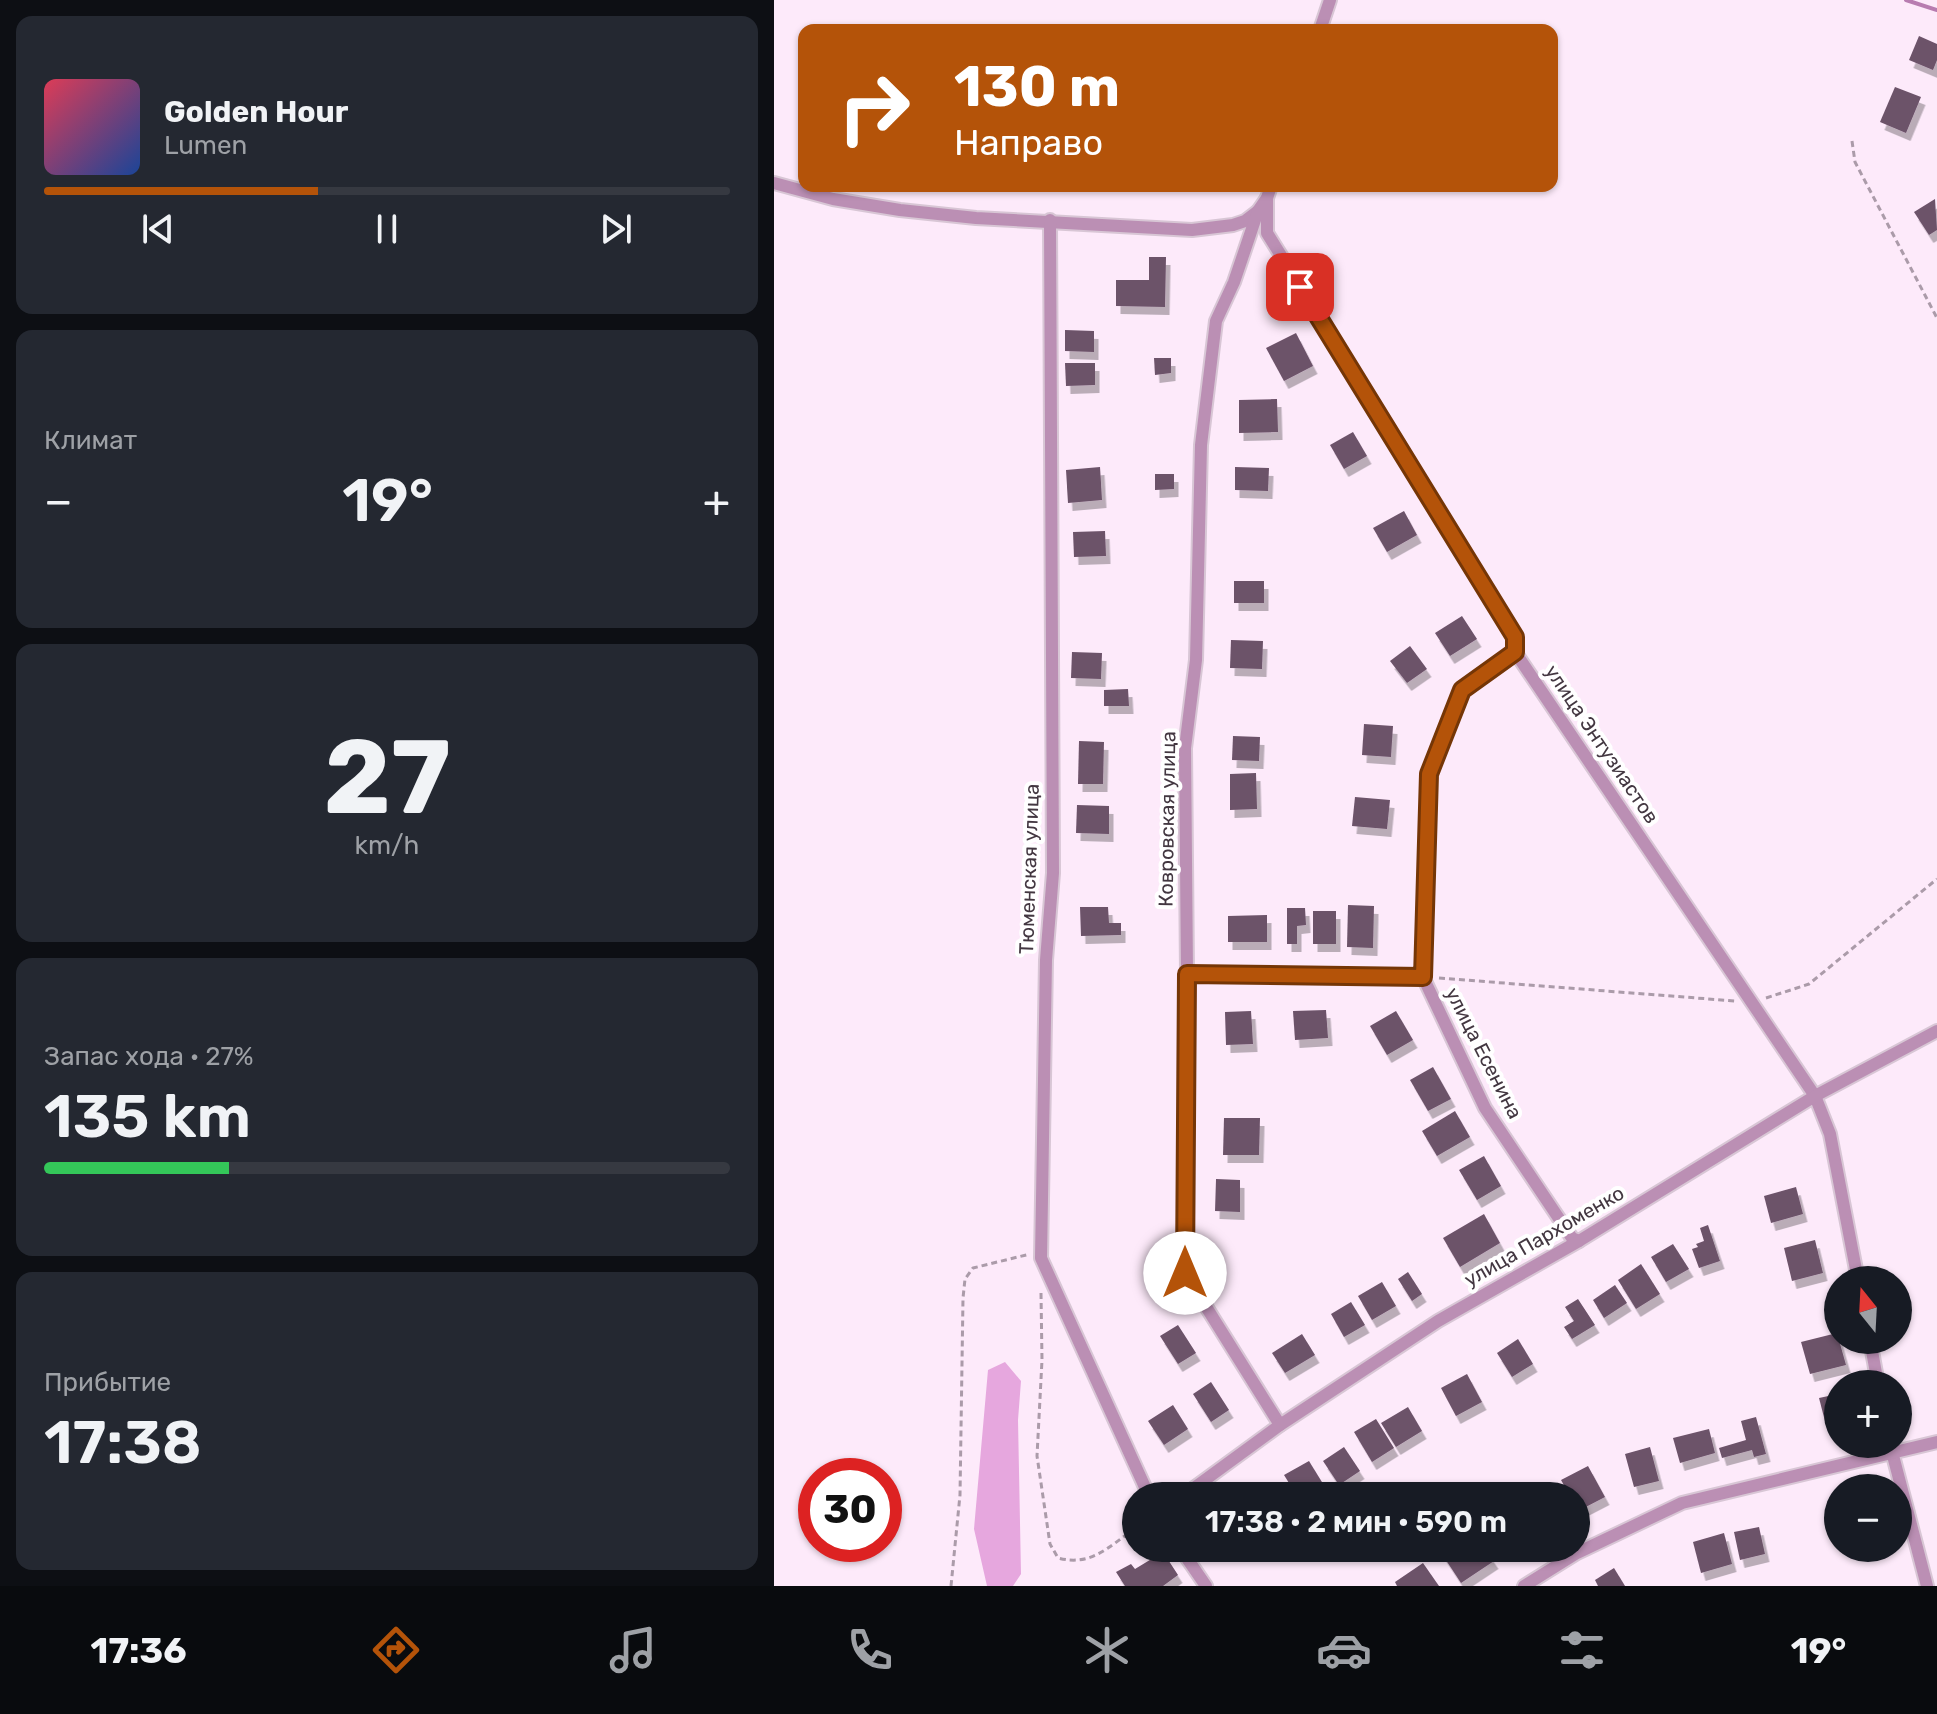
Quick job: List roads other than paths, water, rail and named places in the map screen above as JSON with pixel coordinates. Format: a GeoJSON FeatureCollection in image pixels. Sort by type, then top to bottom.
{"type":"FeatureCollection","features":[{"type":"Feature","properties":{"kind":"street"},"geometry":{"type":"LineString","coordinates":[[1322,24],[1330,0]]}},
{"type":"Feature","properties":{"kind":"street"},"geometry":{"type":"LineString","coordinates":[[774,183],[798,190]]}},
{"type":"Feature","properties":{"kind":"street"},"geometry":{"type":"LineString","coordinates":[[807,192],[900,210],[976,218],[1192,230],[1233,225],[1258,211]]}},
{"type":"Feature","properties":{"kind":"street","name":"Ковровская улица"},"geometry":{"type":"LineString","coordinates":[[1269,192],[1258,211],[1234,282],[1216,321],[1201,445],[1196,660],[1185,748],[1185,1273],[1280,1425]]}},
{"type":"Feature","properties":{"kind":"street","name":"улица Энтузиастов"},"geometry":{"type":"LineString","coordinates":[[1269,192],[1267,233],[1515,637],[1515,652],[1815,1096],[1830,1134],[1855,1266]]}},
{"type":"Feature","properties":{"kind":"street","name":"Тюменская улица"},"geometry":{"type":"LineString","coordinates":[[1050,220],[1053,873],[1046,960],[1041,1258],[1143,1482]]}},
{"type":"Feature","properties":{"kind":"street","name":"улица Есенина"},"geometry":{"type":"LineString","coordinates":[[1515,652],[1462,690],[1429,774],[1423,977],[1485,1108],[1572,1238],[1579,1241]]}},
{"type":"Feature","properties":{"kind":"street","name":"улица Пархоменко"},"geometry":{"type":"LineString","coordinates":[[1202,1482],[1280,1425],[1438,1321],[1579,1241],[1815,1096],[1937,1031]]}},
{"type":"Feature","properties":{"kind":"street"},"geometry":{"type":"LineString","coordinates":[[1912,1445],[1937,1442]]}},
{"type":"Feature","properties":{"kind":"street"},"geometry":{"type":"LineString","coordinates":[[1524,1586],[1577,1553],[1682,1503],[1853,1458]]}},
{"type":"Feature","properties":{"kind":"street"},"geometry":{"type":"LineString","coordinates":[[1894,1458],[1927,1586]]}},
{"type":"Feature","properties":{"kind":"street"},"geometry":{"type":"LineString","coordinates":[[1190,1562],[1206,1586]]}},
{"type":"Feature","properties":{"kind":"lane"},"geometry":{"type":"LineString","coordinates":[[1187,974],[1423,977]]}},
{"type":"Feature","properties":{"kind":"waterway"},"geometry":{"type":"LineString","coordinates":[[1906,0],[1937,10]]}}]}
